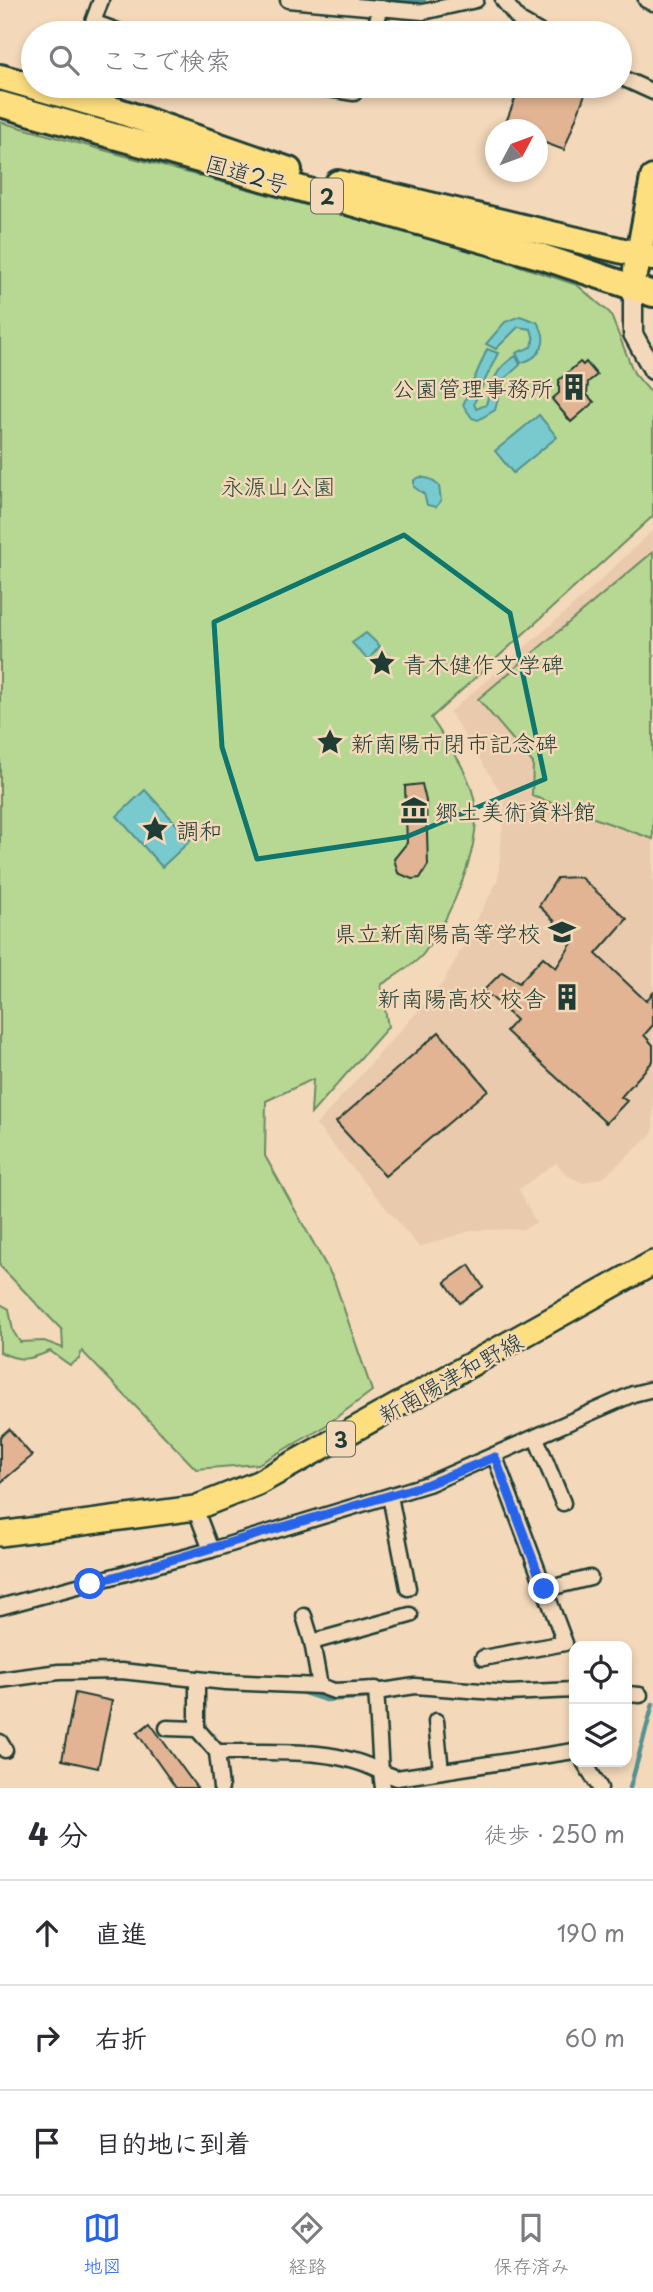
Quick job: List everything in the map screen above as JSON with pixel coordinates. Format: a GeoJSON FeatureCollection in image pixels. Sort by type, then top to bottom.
{"type":"FeatureCollection","features":[{"type":"Feature","properties":{"kind":"highway","name":"国道2号"},"geometry":{"type":"LineString","coordinates":[[0,76],[21,82]]}},
{"type":"Feature","properties":{"kind":"highway","name":"国道2号"},"geometry":{"type":"LineString","coordinates":[[75,98],[305,175],[646,256]]}},
{"type":"Feature","properties":{"kind":"highway","name":"国道2号"},"geometry":{"type":"LineString","coordinates":[[0,104],[542,257],[643,291]]}},
{"type":"Feature","properties":{"kind":"highway"},"geometry":{"type":"LineString","coordinates":[[643,291],[653,178]]}},
{"type":"Feature","properties":{"kind":"main road","name":"新南陽津和野線"},"geometry":{"type":"LineString","coordinates":[[0,1535],[195,1508],[258,1483],[653,1263]]}},
{"type":"Feature","properties":{"kind":"street"},"geometry":{"type":"LineString","coordinates":[[93,21],[101,0]]}},
{"type":"Feature","properties":{"kind":"street"},"geometry":{"type":"LineString","coordinates":[[288,0],[423,12],[475,0]]}},
{"type":"Feature","properties":{"kind":"street"},"geometry":{"type":"LineString","coordinates":[[503,0],[520,21]]}},
{"type":"Feature","properties":{"kind":"street"},"geometry":{"type":"LineString","coordinates":[[646,0],[653,3]]}},
{"type":"Feature","properties":{"kind":"street"},"geometry":{"type":"LineString","coordinates":[[377,21],[381,8]]}},
{"type":"Feature","properties":{"kind":"street"},"geometry":{"type":"LineString","coordinates":[[632,82],[653,92]]}},
{"type":"Feature","properties":{"kind":"street"},"geometry":{"type":"LineString","coordinates":[[643,291],[633,334],[653,370]]}},
{"type":"Feature","properties":{"kind":"street"},"geometry":{"type":"LineString","coordinates":[[0,1607],[211,1550],[390,1496],[495,1457],[633,1394],[653,1389]]}},
{"type":"Feature","properties":{"kind":"street"},"geometry":{"type":"LineString","coordinates":[[536,1438],[563,1503]]}},
{"type":"Feature","properties":{"kind":"street"},"geometry":{"type":"LineString","coordinates":[[483,1658],[565,1643],[495,1457]]}},
{"type":"Feature","properties":{"kind":"street"},"geometry":{"type":"LineString","coordinates":[[390,1496],[411,1580]]}},
{"type":"Feature","properties":{"kind":"street"},"geometry":{"type":"LineString","coordinates":[[195,1508],[211,1550]]}},
{"type":"Feature","properties":{"kind":"street"},"geometry":{"type":"LineString","coordinates":[[544,1589],[590,1578]]}},
{"type":"Feature","properties":{"kind":"street"},"geometry":{"type":"LineString","coordinates":[[312,1642],[410,1615]]}},
{"type":"Feature","properties":{"kind":"street"},"geometry":{"type":"LineString","coordinates":[[304,1616],[320,1686]]}},
{"type":"Feature","properties":{"kind":"street"},"geometry":{"type":"LineString","coordinates":[[0,1679],[59,1672],[121,1671],[197,1679],[320,1686],[334,1691],[376,1689],[383,1788]]}},
{"type":"Feature","properties":{"kind":"street"},"geometry":{"type":"LineString","coordinates":[[197,1679],[197,1729],[217,1752],[221,1788]]}},
{"type":"Feature","properties":{"kind":"street"},"geometry":{"type":"LineString","coordinates":[[376,1692],[415,1686],[508,1693],[569,1690]]}},
{"type":"Feature","properties":{"kind":"street"},"geometry":{"type":"LineString","coordinates":[[436,1721],[441,1772]]}},
{"type":"Feature","properties":{"kind":"street"},"geometry":{"type":"LineString","coordinates":[[167,1728],[197,1729]]}},
{"type":"Feature","properties":{"kind":"street"},"geometry":{"type":"LineString","coordinates":[[217,1752],[293,1754],[362,1761],[397,1778],[569,1752]]}},
{"type":"Feature","properties":{"kind":"street"},"geometry":{"type":"LineString","coordinates":[[587,1767],[600,1788]]}},
{"type":"Feature","properties":{"kind":"highlighted area"},"geometry":{"type":"Polygon","coordinates":[[[404,535],[510,613],[545,779],[406,837],[257,859],[222,747],[214,622],[404,535]]]}},
{"type":"Feature","properties":{"kind":"shaded area","name":"県立新南陽高等学校"},"geometry":{"type":"Polygon","coordinates":[[[653,530],[653,1133],[604,1177],[583,1183],[568,1176],[556,1163],[519,1189],[536,1223],[523,1229],[473,1230],[419,1247],[316,1125],[443,983],[498,880],[505,799],[450,712],[582,598],[653,530]]]}},
{"type":"Feature","properties":{"kind":"green space","name":"永源山公園"},"geometry":{"type":"Polygon","coordinates":[[[0,122],[465,248],[577,285],[610,313],[634,373],[653,395],[653,516],[431,718],[456,756],[471,787],[476,816],[474,837],[463,879],[434,938],[415,962],[381,985],[388,1027],[311,1114],[313,1079],[266,1101],[265,1156],[334,1280],[372,1391],[321,1429],[258,1464],[196,1469],[82,1351],[79,1359],[70,1365],[50,1351],[25,1359],[0,1352],[0,1304],[9,1309],[13,1331],[20,1342],[44,1341],[63,1348],[62,1330],[0,1266],[0,122]]]}},
{"type":"Feature","properties":{"kind":"green space"},"geometry":{"type":"Polygon","coordinates":[[[653,552],[653,839],[532,796],[533,763],[478,699],[653,552]]]}},
{"type":"Feature","properties":{"kind":"water"},"geometry":{"type":"Polygon","coordinates":[[[520,316],[537,322],[543,335],[539,352],[521,363],[516,353],[531,347],[534,340],[531,329],[518,327],[496,349],[486,344],[505,322],[520,316]]]}},
{"type":"Feature","properties":{"kind":"water"},"geometry":{"type":"Polygon","coordinates":[[[487,349],[498,353],[474,403],[476,409],[486,405],[492,383],[509,360],[516,356],[520,365],[503,380],[495,410],[478,420],[472,418],[463,405],[487,349]]]}},
{"type":"Feature","properties":{"kind":"water"},"geometry":{"type":"Polygon","coordinates":[[[539,415],[557,437],[513,473],[495,451],[539,415]]]}},
{"type":"Feature","properties":{"kind":"water"},"geometry":{"type":"Polygon","coordinates":[[[420,477],[430,479],[439,486],[441,501],[436,507],[427,505],[424,494],[414,487],[414,480],[420,477]]]}},
{"type":"Feature","properties":{"kind":"water"},"geometry":{"type":"Polygon","coordinates":[[[366,633],[380,646],[368,660],[352,643],[366,633]]]}},
{"type":"Feature","properties":{"kind":"water"},"geometry":{"type":"Polygon","coordinates":[[[145,790],[191,840],[162,867],[117,816],[145,790]]]}},
{"type":"Feature","properties":{"kind":"building"},"geometry":{"type":"Polygon","coordinates":[[[515,98],[584,98],[564,150],[548,144],[548,119],[507,119],[515,98]]]}},
{"type":"Feature","properties":{"kind":"building","name":"公園管理事務所"},"geometry":{"type":"Polygon","coordinates":[[[580,362],[583,365],[586,362],[597,375],[588,382],[587,395],[594,402],[571,422],[552,399],[559,393],[559,380],[580,362]]]}},
{"type":"Feature","properties":{"kind":"building"},"geometry":{"type":"Polygon","coordinates":[[[422,784],[426,801],[428,865],[420,878],[412,879],[398,873],[394,859],[407,843],[405,786],[422,784]]]}},
{"type":"Feature","properties":{"kind":"building","name":"新南陽高校 校舎"},"geometry":{"type":"Polygon","coordinates":[[[580,877],[627,919],[596,954],[646,1001],[653,993],[653,1025],[644,1035],[653,1045],[653,1061],[621,1097],[627,1101],[606,1123],[506,1031],[516,1020],[484,990],[502,972],[519,983],[543,957],[556,968],[574,940],[539,906],[557,878],[580,877]]]}},
{"type":"Feature","properties":{"kind":"building"},"geometry":{"type":"Polygon","coordinates":[[[439,1032],[488,1090],[385,1176],[336,1122],[439,1032]]]}},
{"type":"Feature","properties":{"kind":"building"},"geometry":{"type":"Polygon","coordinates":[[[469,1265],[483,1287],[460,1303],[445,1282],[469,1265]]]}},
{"type":"Feature","properties":{"kind":"building"},"geometry":{"type":"Polygon","coordinates":[[[9,1429],[32,1456],[0,1483],[0,1437],[9,1429]]]}},
{"type":"Feature","properties":{"kind":"building"},"geometry":{"type":"Polygon","coordinates":[[[75,1693],[112,1701],[98,1768],[62,1760],[75,1693]]]}},
{"type":"Feature","properties":{"kind":"building"},"geometry":{"type":"Polygon","coordinates":[[[150,1723],[197,1788],[176,1788],[137,1733],[150,1723]]]}},
{"type":"Feature","properties":{"kind":"waterway"},"geometry":{"type":"LineString","coordinates":[[383,0],[424,0]]}},
{"type":"Feature","properties":{"kind":"waterway"},"geometry":{"type":"LineString","coordinates":[[301,1692],[326,1700],[375,1697]]}},
{"type":"Feature","properties":{"kind":"waterway"},"geometry":{"type":"LineString","coordinates":[[509,1699],[569,1697]]}},
{"type":"Feature","properties":{"kind":"waterway"},"geometry":{"type":"LineString","coordinates":[[630,1788],[653,1704]]}},
{"type":"Feature","properties":{"kind":"place","name":"公園管理事務所"},"geometry":{"type":"Point","coordinates":[574,387]}},
{"type":"Feature","properties":{"kind":"place","name":"青木健作文学碑"},"geometry":{"type":"Point","coordinates":[382,663]}},
{"type":"Feature","properties":{"kind":"place","name":"新南陽市閉市記念碑"},"geometry":{"type":"Point","coordinates":[330,742]}},
{"type":"Feature","properties":{"kind":"place","name":"郷土美術資料館"},"geometry":{"type":"Point","coordinates":[414,810]}},
{"type":"Feature","properties":{"kind":"place","name":"調和"},"geometry":{"type":"Point","coordinates":[155,829]}},
{"type":"Feature","properties":{"kind":"place","name":"県立新南陽高等学校"},"geometry":{"type":"Point","coordinates":[562,932]}},
{"type":"Feature","properties":{"kind":"place","name":"新南陽高校 校舎"},"geometry":{"type":"Point","coordinates":[567,997]}},
{"type":"Feature","properties":{"kind":"route"},"geometry":{"type":"LineString","coordinates":[[90,1584],[428,1484],[495,1457],[544,1589]]}}]}
